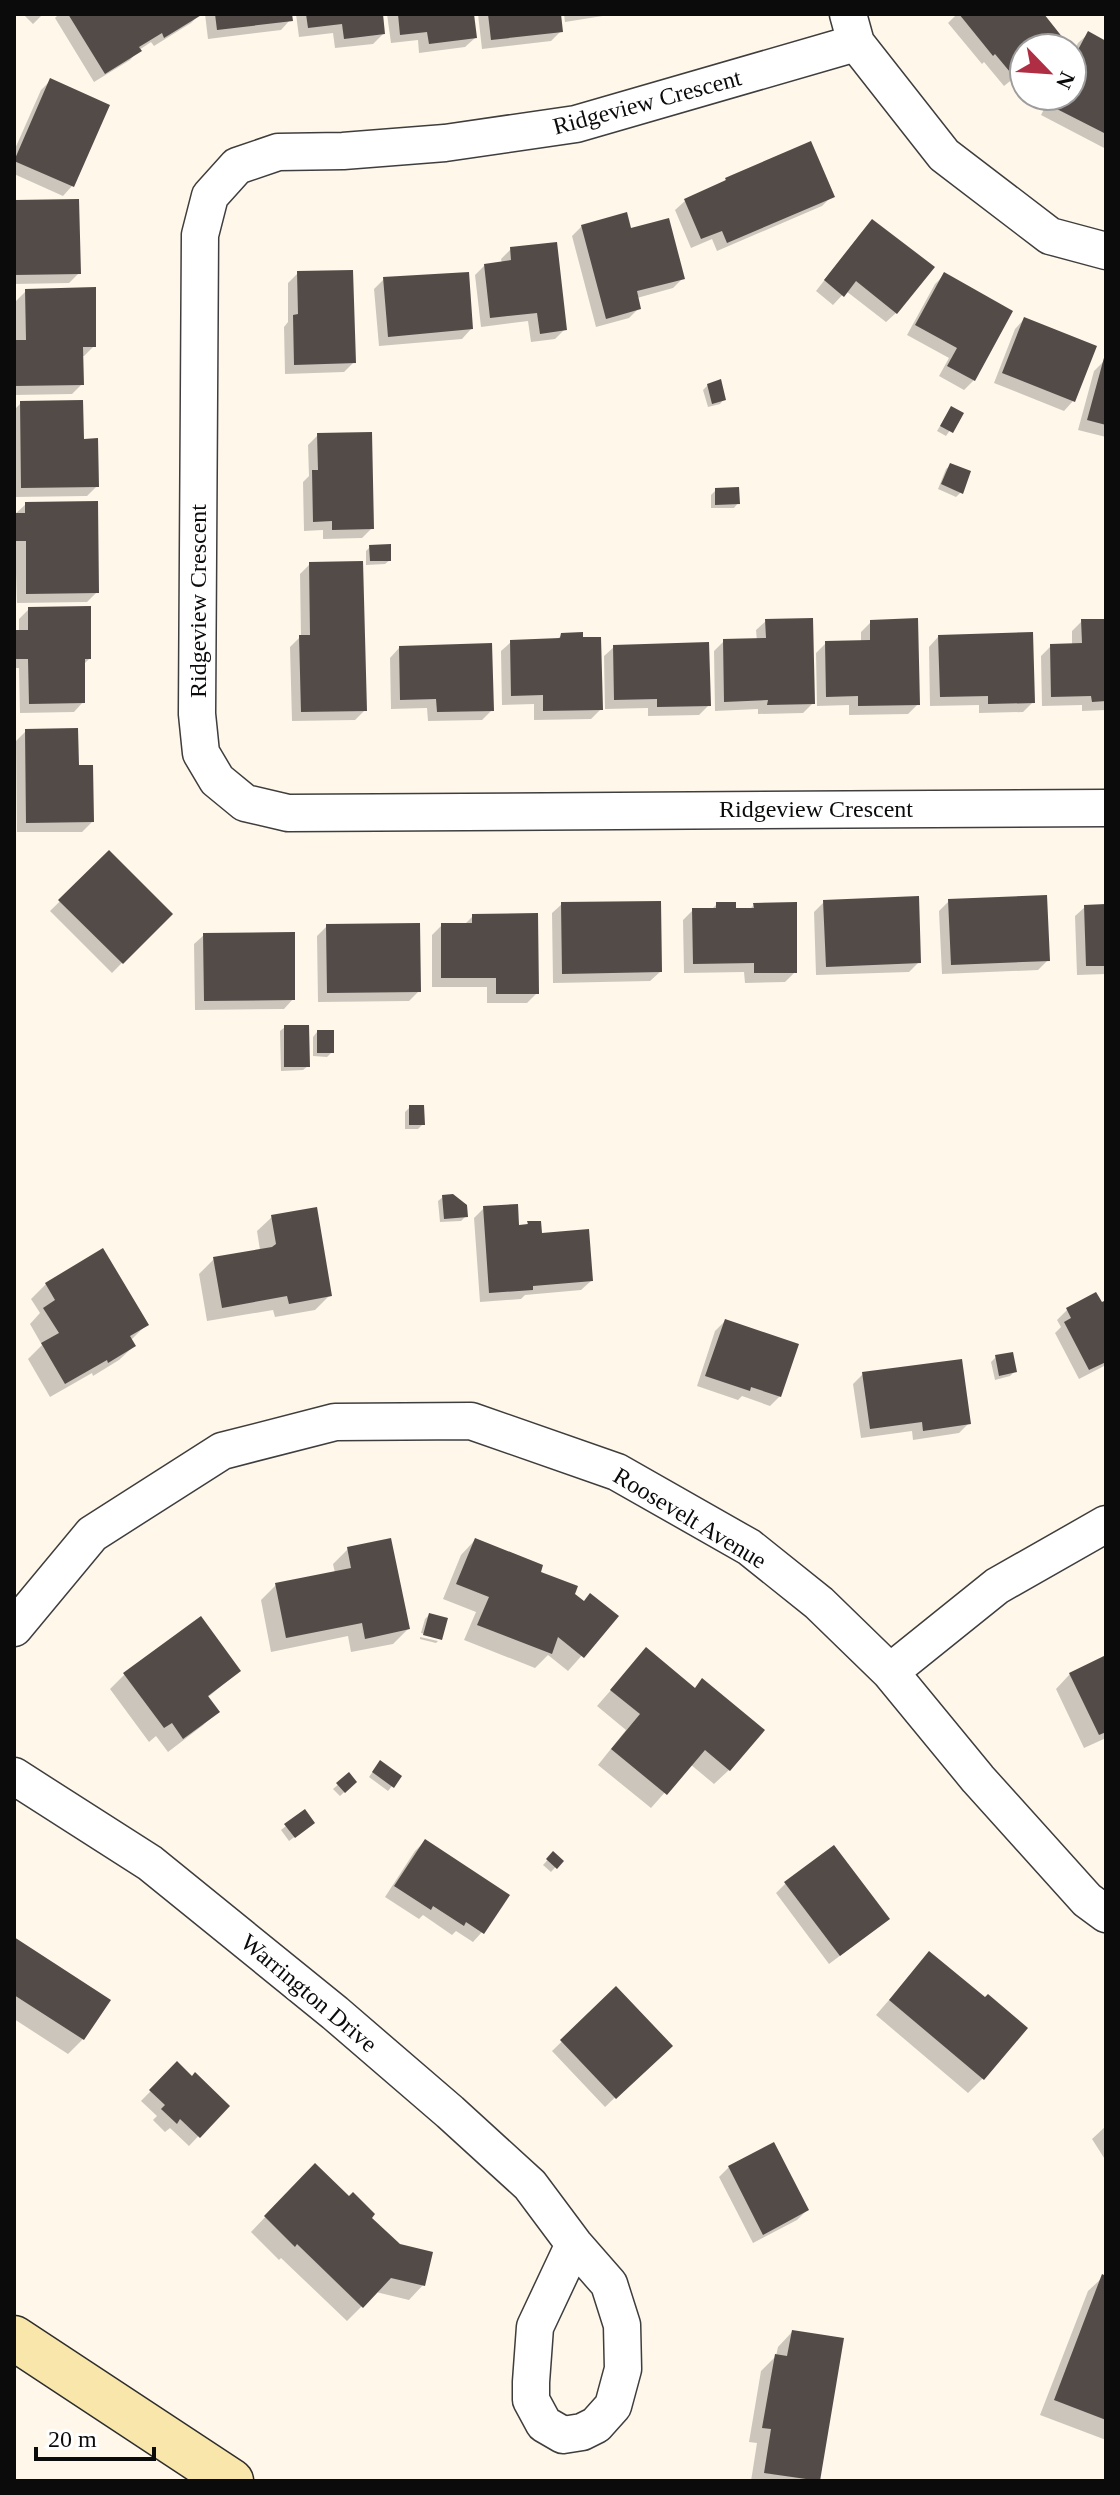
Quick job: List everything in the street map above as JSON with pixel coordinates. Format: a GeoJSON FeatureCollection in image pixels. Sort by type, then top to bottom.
{"type":"FeatureCollection","features":[{"type":"Feature","properties":{"kind":"main road"},"geometry":{"type":"LineString","coordinates":[[14,2338],[231,2481]]}},
{"type":"Feature","properties":{"kind":"street"},"geometry":{"type":"LineString","coordinates":[[852,29],[944,155],[1050,236],[1106,251]]}},
{"type":"Feature","properties":{"kind":"street","name":"Ridgeview Crescent"},"geometry":{"type":"LineString","coordinates":[[852,29],[576,124],[445,143],[343,151],[278,152],[237,166],[210,196],[200,235],[197,714],[201,753],[217,780],[245,803],[288,813],[1106,808]]}},
{"type":"Feature","properties":{"kind":"street","name":"Roosevelt Avenue"},"geometry":{"type":"LineString","coordinates":[[14,1628],[92,1534],[222,1451],[335,1422],[471,1421],[617,1472],[749,1547],[819,1603],[890,1672],[978,1779],[1087,1900],[1106,1914]]}},
{"type":"Feature","properties":{"kind":"street"},"geometry":{"type":"LineString","coordinates":[[890,1672],[997,1586],[1106,1524]]}},
{"type":"Feature","properties":{"kind":"street","name":"Warrington Drive"},"geometry":{"type":"LineString","coordinates":[[14,1776],[150,1863],[335,2013],[530,2185],[574,2244],[609,2284],[622,2325],[623,2369],[613,2406],[596,2425],[582,2432],[563,2435],[544,2424],[531,2400],[531,2382],[535,2327],[574,2244]]}},
{"type":"Feature","properties":{"kind":"building"},"geometry":{"type":"Polygon","coordinates":[[[68,14],[203,14],[164,38],[162,33],[139,47],[142,51],[105,74],[68,14]]]}},
{"type":"Feature","properties":{"kind":"building"},"geometry":{"type":"Polygon","coordinates":[[[215,14],[292,14],[293,21],[217,30],[215,14]]]}},
{"type":"Feature","properties":{"kind":"building"},"geometry":{"type":"Polygon","coordinates":[[[306,14],[383,14],[385,34],[344,39],[342,24],[308,28],[306,14]]]}},
{"type":"Feature","properties":{"kind":"building"},"geometry":{"type":"Polygon","coordinates":[[[398,14],[474,14],[477,38],[429,44],[427,32],[400,35],[398,14]]]}},
{"type":"Feature","properties":{"kind":"building"},"geometry":{"type":"Polygon","coordinates":[[[488,14],[561,14],[563,32],[491,40],[488,14]]]}},
{"type":"Feature","properties":{"kind":"building"},"geometry":{"type":"Polygon","coordinates":[[[959,14],[1044,14],[1058,32],[1008,32],[1008,70],[995,54],[993,56],[959,14]]]}},
{"type":"Feature","properties":{"kind":"building"},"geometry":{"type":"Polygon","coordinates":[[[1087,32],[1106,41],[1106,134],[1063,112],[1088,112],[1087,32]]]}},
{"type":"Feature","properties":{"kind":"building"},"geometry":{"type":"Polygon","coordinates":[[[50,78],[110,105],[74,187],[14,161],[50,78]]]}},
{"type":"Feature","properties":{"kind":"building"},"geometry":{"type":"Polygon","coordinates":[[[811,141],[835,197],[727,243],[722,231],[701,239],[684,199],[811,141]]]}},
{"type":"Feature","properties":{"kind":"building"},"geometry":{"type":"Polygon","coordinates":[[[79,199],[81,274],[14,275],[14,200],[79,199]]]}},
{"type":"Feature","properties":{"kind":"building"},"geometry":{"type":"Polygon","coordinates":[[[627,212],[631,228],[669,218],[685,279],[637,291],[641,309],[606,319],[581,225],[627,212]]]}},
{"type":"Feature","properties":{"kind":"building"},"geometry":{"type":"Polygon","coordinates":[[[872,219],[935,267],[897,314],[856,281],[844,297],[824,280],[872,219]]]}},
{"type":"Feature","properties":{"kind":"building"},"geometry":{"type":"Polygon","coordinates":[[[557,242],[567,330],[540,334],[537,313],[490,318],[484,264],[511,260],[510,247],[557,242]]]}},
{"type":"Feature","properties":{"kind":"building"},"geometry":{"type":"Polygon","coordinates":[[[353,270],[356,363],[294,365],[293,315],[298,314],[297,271],[353,270]]]}},
{"type":"Feature","properties":{"kind":"building"},"geometry":{"type":"Polygon","coordinates":[[[469,272],[473,329],[388,337],[383,277],[469,272]]]}},
{"type":"Feature","properties":{"kind":"building"},"geometry":{"type":"Polygon","coordinates":[[[944,272],[1013,311],[975,381],[947,366],[957,348],[915,325],[944,272]]]}},
{"type":"Feature","properties":{"kind":"building"},"geometry":{"type":"Polygon","coordinates":[[[96,287],[96,347],[83,347],[84,385],[14,386],[14,340],[26,340],[25,289],[96,287]]]}},
{"type":"Feature","properties":{"kind":"building"},"geometry":{"type":"Polygon","coordinates":[[[1024,317],[1097,346],[1075,402],[1002,373],[1024,317]]]}},
{"type":"Feature","properties":{"kind":"building"},"geometry":{"type":"Polygon","coordinates":[[[1106,354],[1106,425],[1087,420],[1106,354]]]}},
{"type":"Feature","properties":{"kind":"building"},"geometry":{"type":"Polygon","coordinates":[[[721,379],[726,400],[712,404],[707,384],[721,379]]]}},
{"type":"Feature","properties":{"kind":"building"},"geometry":{"type":"Polygon","coordinates":[[[83,400],[84,439],[98,438],[99,487],[21,488],[20,401],[83,400]]]}},
{"type":"Feature","properties":{"kind":"building"},"geometry":{"type":"Polygon","coordinates":[[[951,406],[964,413],[953,433],[940,426],[951,406]]]}},
{"type":"Feature","properties":{"kind":"building"},"geometry":{"type":"Polygon","coordinates":[[[372,432],[374,529],[332,530],[332,521],[313,522],[312,470],[318,470],[317,433],[372,432]]]}},
{"type":"Feature","properties":{"kind":"building"},"geometry":{"type":"Polygon","coordinates":[[[950,463],[971,471],[963,494],[941,484],[950,463]]]}},
{"type":"Feature","properties":{"kind":"building"},"geometry":{"type":"Polygon","coordinates":[[[739,487],[740,504],[715,505],[715,488],[739,487]]]}},
{"type":"Feature","properties":{"kind":"building"},"geometry":{"type":"Polygon","coordinates":[[[98,501],[99,593],[26,594],[26,541],[14,541],[14,513],[25,513],[25,502],[98,501]]]}},
{"type":"Feature","properties":{"kind":"building"},"geometry":{"type":"Polygon","coordinates":[[[391,544],[391,561],[370,561],[369,545],[391,544]]]}},
{"type":"Feature","properties":{"kind":"building"},"geometry":{"type":"Polygon","coordinates":[[[363,561],[367,711],[301,712],[299,635],[310,635],[309,562],[363,561]]]}},
{"type":"Feature","properties":{"kind":"building"},"geometry":{"type":"Polygon","coordinates":[[[91,606],[91,659],[85,659],[85,703],[29,704],[28,659],[14,659],[14,630],[28,630],[28,607],[91,606]]]}},
{"type":"Feature","properties":{"kind":"building"},"geometry":{"type":"Polygon","coordinates":[[[813,618],[815,704],[767,705],[768,700],[724,702],[723,639],[766,638],[765,619],[813,618]]]}},
{"type":"Feature","properties":{"kind":"building"},"geometry":{"type":"Polygon","coordinates":[[[918,618],[920,705],[858,706],[858,696],[826,697],[825,641],[870,640],[870,620],[918,618]]]}},
{"type":"Feature","properties":{"kind":"building"},"geometry":{"type":"Polygon","coordinates":[[[1081,619],[1106,619],[1106,701],[1092,702],[1091,696],[1051,697],[1050,644],[1082,643],[1081,619]]]}},
{"type":"Feature","properties":{"kind":"building"},"geometry":{"type":"Polygon","coordinates":[[[583,632],[583,637],[601,637],[603,710],[543,711],[543,695],[511,696],[510,640],[560,638],[561,633],[583,632]]]}},
{"type":"Feature","properties":{"kind":"building"},"geometry":{"type":"Polygon","coordinates":[[[1033,632],[1035,703],[988,704],[988,696],[940,697],[938,635],[1033,632]]]}},
{"type":"Feature","properties":{"kind":"building"},"geometry":{"type":"Polygon","coordinates":[[[709,642],[711,706],[657,707],[657,699],[614,700],[613,645],[709,642]]]}},
{"type":"Feature","properties":{"kind":"building"},"geometry":{"type":"Polygon","coordinates":[[[492,643],[494,711],[437,712],[436,699],[400,700],[399,646],[492,643]]]}},
{"type":"Feature","properties":{"kind":"building"},"geometry":{"type":"Polygon","coordinates":[[[78,728],[79,765],[93,765],[94,822],[26,823],[25,729],[78,728]]]}},
{"type":"Feature","properties":{"kind":"building"},"geometry":{"type":"Polygon","coordinates":[[[109,850],[173,914],[123,964],[58,900],[109,850]]]}},
{"type":"Feature","properties":{"kind":"building"},"geometry":{"type":"Polygon","coordinates":[[[1047,895],[1050,961],[951,965],[948,899],[1047,895]]]}},
{"type":"Feature","properties":{"kind":"building"},"geometry":{"type":"Polygon","coordinates":[[[919,896],[921,963],[826,967],[823,900],[919,896]]]}},
{"type":"Feature","properties":{"kind":"building"},"geometry":{"type":"Polygon","coordinates":[[[661,901],[662,972],[562,974],[561,902],[661,901]]]}},
{"type":"Feature","properties":{"kind":"building"},"geometry":{"type":"Polygon","coordinates":[[[716,902],[736,902],[736,908],[754,908],[753,903],[797,902],[797,973],[754,973],[754,963],[693,964],[692,908],[716,908],[716,902]]]}},
{"type":"Feature","properties":{"kind":"building"},"geometry":{"type":"Polygon","coordinates":[[[1106,904],[1106,966],[1086,966],[1084,905],[1106,904]]]}},
{"type":"Feature","properties":{"kind":"building"},"geometry":{"type":"Polygon","coordinates":[[[538,913],[539,994],[496,994],[496,978],[441,978],[441,923],[472,923],[472,914],[538,913]]]}},
{"type":"Feature","properties":{"kind":"building"},"geometry":{"type":"Polygon","coordinates":[[[420,923],[421,992],[327,993],[326,924],[420,923]]]}},
{"type":"Feature","properties":{"kind":"building"},"geometry":{"type":"Polygon","coordinates":[[[295,932],[295,1000],[204,1001],[203,933],[295,932]]]}},
{"type":"Feature","properties":{"kind":"building"},"geometry":{"type":"Polygon","coordinates":[[[284,1025],[309,1025],[310,1067],[284,1067],[284,1025]]]}},
{"type":"Feature","properties":{"kind":"building"},"geometry":{"type":"Polygon","coordinates":[[[317,1030],[334,1030],[334,1053],[317,1053],[317,1030]]]}},
{"type":"Feature","properties":{"kind":"building"},"geometry":{"type":"Polygon","coordinates":[[[409,1105],[424,1105],[425,1125],[409,1125],[409,1105]]]}},
{"type":"Feature","properties":{"kind":"building"},"geometry":{"type":"Polygon","coordinates":[[[453,1194],[467,1205],[468,1217],[444,1219],[442,1195],[453,1194]]]}},
{"type":"Feature","properties":{"kind":"building"},"geometry":{"type":"Polygon","coordinates":[[[518,1204],[519,1225],[528,1224],[527,1221],[541,1221],[542,1233],[589,1229],[593,1281],[489,1293],[483,1206],[518,1204]]]}},
{"type":"Feature","properties":{"kind":"building"},"geometry":{"type":"Polygon","coordinates":[[[317,1207],[332,1296],[289,1304],[287,1296],[222,1308],[213,1257],[272,1247],[276,1244],[271,1215],[317,1207]]]}},
{"type":"Feature","properties":{"kind":"building"},"geometry":{"type":"Polygon","coordinates":[[[103,1248],[149,1325],[130,1336],[136,1346],[65,1384],[41,1343],[59,1333],[43,1308],[55,1300],[45,1283],[103,1248]]]}},
{"type":"Feature","properties":{"kind":"building"},"geometry":{"type":"Polygon","coordinates":[[[1096,1292],[1102,1302],[1106,1300],[1106,1362],[1089,1370],[1064,1322],[1071,1318],[1066,1308],[1096,1292]]]}},
{"type":"Feature","properties":{"kind":"building"},"geometry":{"type":"Polygon","coordinates":[[[725,1319],[799,1344],[781,1397],[751,1387],[750,1391],[705,1376],[725,1319]]]}},
{"type":"Feature","properties":{"kind":"building"},"geometry":{"type":"Polygon","coordinates":[[[1013,1352],[1017,1372],[999,1376],[995,1355],[1013,1352]]]}},
{"type":"Feature","properties":{"kind":"building"},"geometry":{"type":"Polygon","coordinates":[[[962,1359],[971,1424],[923,1431],[922,1422],[870,1429],[862,1372],[962,1359]]]}},
{"type":"Feature","properties":{"kind":"building"},"geometry":{"type":"Polygon","coordinates":[[[391,1538],[410,1629],[365,1639],[362,1623],[286,1638],[275,1583],[351,1568],[347,1547],[391,1538]]]}},
{"type":"Feature","properties":{"kind":"building"},"geometry":{"type":"Polygon","coordinates":[[[475,1538],[543,1565],[541,1572],[578,1586],[575,1594],[584,1601],[590,1593],[619,1616],[584,1658],[558,1637],[552,1654],[477,1625],[489,1597],[456,1584],[475,1538]]]}},
{"type":"Feature","properties":{"kind":"building"},"geometry":{"type":"Polygon","coordinates":[[[429,1613],[448,1618],[442,1640],[423,1635],[429,1613]]]}},
{"type":"Feature","properties":{"kind":"building"},"geometry":{"type":"Polygon","coordinates":[[[201,1616],[241,1671],[208,1696],[220,1712],[183,1739],[172,1723],[164,1728],[123,1673],[201,1616]]]}},
{"type":"Feature","properties":{"kind":"building"},"geometry":{"type":"Polygon","coordinates":[[[646,1647],[695,1688],[702,1678],[765,1730],[730,1771],[705,1750],[667,1795],[611,1749],[640,1714],[610,1690],[646,1647]]]}},
{"type":"Feature","properties":{"kind":"building"},"geometry":{"type":"Polygon","coordinates":[[[1106,1655],[1106,1732],[1099,1735],[1069,1673],[1106,1655]]]}},
{"type":"Feature","properties":{"kind":"building"},"geometry":{"type":"Polygon","coordinates":[[[380,1760],[402,1776],[394,1788],[372,1772],[380,1760]]]}},
{"type":"Feature","properties":{"kind":"building"},"geometry":{"type":"Polygon","coordinates":[[[349,1772],[357,1782],[345,1793],[336,1783],[349,1772]]]}},
{"type":"Feature","properties":{"kind":"building"},"geometry":{"type":"Polygon","coordinates":[[[305,1809],[315,1823],[295,1838],[284,1824],[305,1809]]]}},
{"type":"Feature","properties":{"kind":"building"},"geometry":{"type":"Polygon","coordinates":[[[425,1839],[510,1895],[484,1934],[466,1922],[464,1926],[433,1906],[431,1910],[394,1886],[425,1839]]]}},
{"type":"Feature","properties":{"kind":"building"},"geometry":{"type":"Polygon","coordinates":[[[834,1845],[890,1919],[840,1956],[784,1882],[834,1845]]]}},
{"type":"Feature","properties":{"kind":"building"},"geometry":{"type":"Polygon","coordinates":[[[553,1851],[564,1861],[557,1869],[546,1859],[553,1851]]]}},
{"type":"Feature","properties":{"kind":"building"},"geometry":{"type":"Polygon","coordinates":[[[14,1937],[111,2000],[84,2040],[14,1995],[14,1937]]]}},
{"type":"Feature","properties":{"kind":"building"},"geometry":{"type":"Polygon","coordinates":[[[929,1951],[1028,2028],[984,2080],[889,2000],[929,1951]]]}},
{"type":"Feature","properties":{"kind":"building"},"geometry":{"type":"Polygon","coordinates":[[[616,1986],[673,2046],[616,2099],[560,2040],[616,1986]]]}},
{"type":"Feature","properties":{"kind":"building"},"geometry":{"type":"Polygon","coordinates":[[[177,2061],[192,2076],[195,2072],[230,2106],[200,2138],[180,2119],[177,2124],[161,2109],[165,2105],[149,2090],[177,2061]]]}},
{"type":"Feature","properties":{"kind":"building"},"geometry":{"type":"Polygon","coordinates":[[[774,2142],[809,2210],[763,2235],[728,2166],[774,2142]]]}},
{"type":"Feature","properties":{"kind":"building"},"geometry":{"type":"Polygon","coordinates":[[[315,2163],[349,2196],[353,2192],[375,2214],[372,2218],[400,2244],[433,2252],[425,2286],[391,2278],[363,2308],[264,2216],[315,2163]]]}},
{"type":"Feature","properties":{"kind":"building"},"geometry":{"type":"Polygon","coordinates":[[[1102,2274],[1106,2276],[1106,2420],[1054,2400],[1102,2274]]]}},
{"type":"Feature","properties":{"kind":"building"},"geometry":{"type":"Polygon","coordinates":[[[792,2330],[844,2338],[820,2481],[764,2473],[771,2429],[762,2428],[775,2354],[787,2356],[792,2330]]]}}]}
